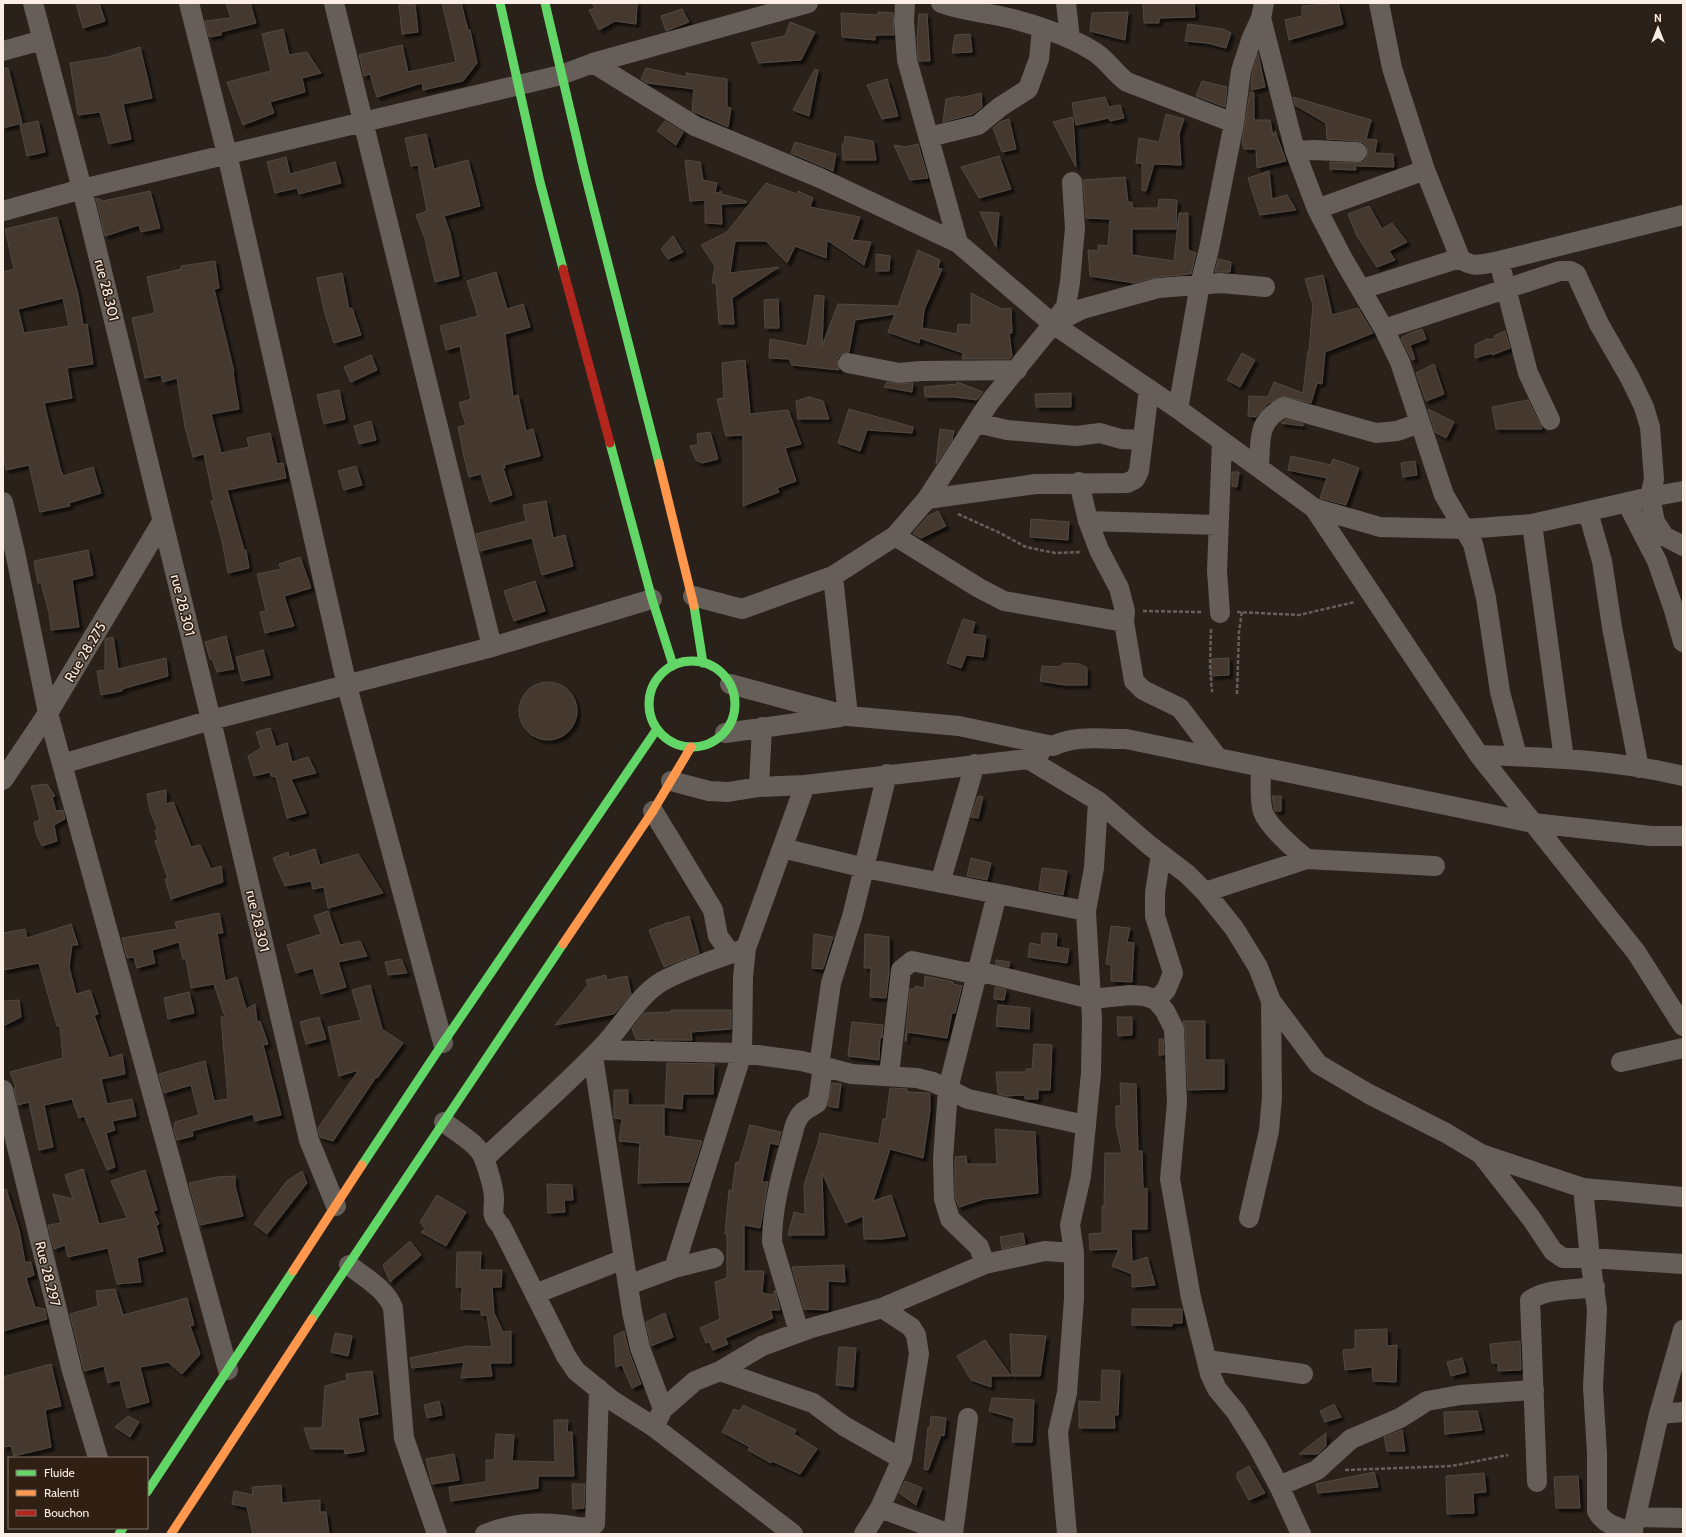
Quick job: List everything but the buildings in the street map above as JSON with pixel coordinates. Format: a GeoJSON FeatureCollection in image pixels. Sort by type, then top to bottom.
{"type":"FeatureCollection","features":[{"type":"Feature","properties":{"kind":"main road"},"geometry":{"type":"LineString","coordinates":[[500,3],[542,190],[652,599],[673,665]]}},
{"type":"Feature","properties":{"kind":"main road"},"geometry":{"type":"LineString","coordinates":[[545,3],[561,75],[694,596],[703,662]]}},
{"type":"Feature","properties":{"kind":"main road"},"geometry":{"type":"LineString","coordinates":[[688,661],[703,662],[719,670],[730,684],[735,700],[733,718],[725,732],[714,742],[691,747],[670,741],[657,729],[650,712],[650,694],[658,677],[673,665],[688,661]]}},
{"type":"Feature","properties":{"kind":"main road"},"geometry":{"type":"LineString","coordinates":[[148,1490],[443,1043],[657,729]]}},
{"type":"Feature","properties":{"kind":"main road"},"geometry":{"type":"LineString","coordinates":[[171,1534],[348,1265],[653,811],[691,747]]}},
{"type":"Feature","properties":{"kind":"street","name":"rue 28.301"},"geometry":{"type":"LineString","coordinates":[[34,3],[42,40],[82,189],[211,720],[310,1140],[336,1206]]}},
{"type":"Feature","properties":{"kind":"street"},"geometry":{"type":"LineString","coordinates":[[189,3],[227,154],[347,686],[443,1043]]}},
{"type":"Feature","properties":{"kind":"street"},"geometry":{"type":"LineString","coordinates":[[334,3],[492,647]]}},
{"type":"Feature","properties":{"kind":"street"},"geometry":{"type":"LineString","coordinates":[[3,211],[82,189],[561,75],[593,63],[808,3]]}},
{"type":"Feature","properties":{"kind":"street"},"geometry":{"type":"LineString","coordinates":[[905,3],[904,21],[907,60],[958,243]]}},
{"type":"Feature","properties":{"kind":"street"},"geometry":{"type":"LineString","coordinates":[[941,3],[954,8],[1004,17],[1070,38],[1105,59],[1115,73],[1127,82],[1234,123]]}},
{"type":"Feature","properties":{"kind":"street"},"geometry":{"type":"LineString","coordinates":[[1066,3],[1070,38]]}},
{"type":"Feature","properties":{"kind":"street"},"geometry":{"type":"LineString","coordinates":[[1379,3],[1392,68],[1425,170],[1460,258],[1466,264],[1476,266],[1499,261],[1683,215]]}},
{"type":"Feature","properties":{"kind":"street"},"geometry":{"type":"LineString","coordinates":[[1178,409],[1200,284],[1209,249],[1234,123],[1241,71],[1250,40],[1262,11]]}},
{"type":"Feature","properties":{"kind":"street"},"geometry":{"type":"LineString","coordinates":[[1262,11],[1295,151],[1317,209],[1342,259],[1362,289],[1400,362],[1444,495],[1465,529],[1478,562],[1494,647],[1500,692],[1517,756]]}},
{"type":"Feature","properties":{"kind":"street"},"geometry":{"type":"LineString","coordinates":[[929,137],[978,125],[1000,107],[1028,89],[1039,59],[1042,29]]}},
{"type":"Feature","properties":{"kind":"street"},"geometry":{"type":"LineString","coordinates":[[3,51],[42,40]]}},
{"type":"Feature","properties":{"kind":"street"},"geometry":{"type":"LineString","coordinates":[[593,63],[695,126],[820,178],[958,243],[1053,324],[1178,409],[1314,508],[1380,527],[1465,529],[1532,524],[1683,491]]}},
{"type":"Feature","properties":{"kind":"street"},"geometry":{"type":"LineString","coordinates":[[1295,151],[1314,150],[1357,152]]}},
{"type":"Feature","properties":{"kind":"street"},"geometry":{"type":"LineString","coordinates":[[1317,209],[1425,170]]}},
{"type":"Feature","properties":{"kind":"street"},"geometry":{"type":"LineString","coordinates":[[694,596],[742,609],[833,576],[895,536],[926,499],[989,403],[1017,370],[1066,306],[1076,228],[1072,182]]}},
{"type":"Feature","properties":{"kind":"street"},"geometry":{"type":"LineString","coordinates":[[1362,289],[1460,258]]}},
{"type":"Feature","properties":{"kind":"street"},"geometry":{"type":"LineString","coordinates":[[1499,261],[1528,373],[1550,420]]}},
{"type":"Feature","properties":{"kind":"street"},"geometry":{"type":"LineString","coordinates":[[1384,329],[1560,271],[1570,271],[1576,274],[1599,324],[1630,378],[1644,407],[1652,438],[1654,479],[1650,497],[1655,522],[1664,536],[1683,546]]}},
{"type":"Feature","properties":{"kind":"street"},"geometry":{"type":"LineString","coordinates":[[1053,324],[1082,309],[1158,288],[1221,283],[1265,287]]}},
{"type":"Feature","properties":{"kind":"street"},"geometry":{"type":"LineString","coordinates":[[848,364],[899,373],[921,371],[1017,370]]}},
{"type":"Feature","properties":{"kind":"street"},"geometry":{"type":"LineString","coordinates":[[926,499],[1036,484],[1080,482],[1127,483],[1135,479],[1139,471],[1149,389]]}},
{"type":"Feature","properties":{"kind":"street"},"geometry":{"type":"LineString","coordinates":[[1259,468],[1262,427],[1276,411],[1284,407],[1376,433],[1397,432],[1420,423]]}},
{"type":"Feature","properties":{"kind":"street"},"geometry":{"type":"LineString","coordinates":[[977,423],[1007,430],[1076,436],[1100,434],[1121,439],[1143,440]]}},
{"type":"Feature","properties":{"kind":"street"},"geometry":{"type":"LineString","coordinates":[[1216,612],[1222,441]]}},
{"type":"Feature","properties":{"kind":"street"},"geometry":{"type":"LineString","coordinates":[[1080,482],[1088,521],[1099,550],[1119,588],[1129,657],[1137,686],[1180,708],[1218,758]]}},
{"type":"Feature","properties":{"kind":"street"},"geometry":{"type":"LineString","coordinates":[[3,502],[15,552],[48,713],[228,1370]]}},
{"type":"Feature","properties":{"kind":"street"},"geometry":{"type":"LineString","coordinates":[[1627,503],[1657,561],[1674,610],[1683,642]]}},
{"type":"Feature","properties":{"kind":"street"},"geometry":{"type":"LineString","coordinates":[[1314,508],[1479,755],[1636,952],[1683,1026]]}},
{"type":"Feature","properties":{"kind":"street"},"geometry":{"type":"LineString","coordinates":[[1588,512],[1602,561],[1612,627],[1639,768]]}},
{"type":"Feature","properties":{"kind":"street"},"geometry":{"type":"LineString","coordinates":[[1088,521],[1218,525]]}},
{"type":"Feature","properties":{"kind":"street","name":"Rue 28.275"},"geometry":{"type":"LineString","coordinates":[[3,780],[48,713],[162,522]]}},
{"type":"Feature","properties":{"kind":"street"},"geometry":{"type":"LineString","coordinates":[[1532,524],[1564,759]]}},
{"type":"Feature","properties":{"kind":"street"},"geometry":{"type":"LineString","coordinates":[[895,536],[979,588],[1004,601],[1124,616]]}},
{"type":"Feature","properties":{"kind":"street"},"geometry":{"type":"LineString","coordinates":[[833,576],[848,716]]}},
{"type":"Feature","properties":{"kind":"street"},"geometry":{"type":"LineString","coordinates":[[62,764],[211,720],[347,686],[492,647],[652,599]]}},
{"type":"Feature","properties":{"kind":"street"},"geometry":{"type":"LineString","coordinates":[[730,684],[848,716],[959,726],[1053,746]]}},
{"type":"Feature","properties":{"kind":"street"},"geometry":{"type":"LineString","coordinates":[[725,732],[848,716]]}},
{"type":"Feature","properties":{"kind":"street"},"geometry":{"type":"LineString","coordinates":[[759,787],[762,727]]}},
{"type":"Feature","properties":{"kind":"street"},"geometry":{"type":"LineString","coordinates":[[670,781],[709,791],[728,792],[759,787],[805,785],[887,774],[1028,759],[1064,741],[1083,738],[1126,739],[1533,823],[1651,836],[1683,836]]}},
{"type":"Feature","properties":{"kind":"street"},"geometry":{"type":"LineString","coordinates":[[1479,755],[1564,759],[1639,768],[1683,776]]}},
{"type":"Feature","properties":{"kind":"street"},"geometry":{"type":"LineString","coordinates":[[1028,759],[1098,801],[1206,892],[1234,928],[1258,967],[1271,1001],[1318,1064],[1369,1094],[1446,1133],[1481,1154],[1583,1188],[1683,1197]]}},
{"type":"Feature","properties":{"kind":"street"},"geometry":{"type":"LineString","coordinates":[[940,883],[975,764]]}},
{"type":"Feature","properties":{"kind":"street"},"geometry":{"type":"LineString","coordinates":[[1261,768],[1262,811],[1268,822],[1294,849],[1307,859]]}},
{"type":"Feature","properties":{"kind":"street"},"geometry":{"type":"LineString","coordinates":[[799,1332],[772,1242],[772,1228],[780,1183],[798,1116],[806,1108],[817,1103],[820,1095],[821,1066],[831,983],[852,918],[887,774]]}},
{"type":"Feature","properties":{"kind":"street"},"geometry":{"type":"LineString","coordinates":[[674,1268],[742,1053],[743,976],[738,951],[782,848],[805,785]]}},
{"type":"Feature","properties":{"kind":"street"},"geometry":{"type":"LineString","coordinates":[[1067,1534],[1058,1432],[1070,1372],[1074,1300],[1074,1253],[1070,1225],[1081,1176],[1093,1050],[1086,911],[1094,868],[1098,801]]}},
{"type":"Feature","properties":{"kind":"street"},"geometry":{"type":"LineString","coordinates":[[653,811],[713,910],[718,936],[738,951]]}},
{"type":"Feature","properties":{"kind":"street"},"geometry":{"type":"LineString","coordinates":[[782,848],[865,868],[1086,911]]}},
{"type":"Feature","properties":{"kind":"street"},"geometry":{"type":"LineString","coordinates":[[1156,1000],[1166,990],[1174,973],[1155,916],[1154,893],[1161,854]]}},
{"type":"Feature","properties":{"kind":"street"},"geometry":{"type":"LineString","coordinates":[[1206,892],[1307,859],[1435,866]]}},
{"type":"Feature","properties":{"kind":"street"},"geometry":{"type":"LineString","coordinates":[[985,1264],[979,1247],[950,1218],[944,1199],[943,1159],[948,1089],[997,894]]}},
{"type":"Feature","properties":{"kind":"street"},"geometry":{"type":"LineString","coordinates":[[484,1159],[596,1053],[619,1029],[638,1003],[661,983],[738,951]]}},
{"type":"Feature","properties":{"kind":"street"},"geometry":{"type":"LineString","coordinates":[[889,1075],[901,970],[912,961],[964,972],[978,971],[1091,999],[1130,995],[1145,996],[1156,1000],[1165,1011],[1174,1029],[1177,1103],[1170,1179],[1191,1298],[1210,1374],[1217,1389],[1236,1412],[1258,1447],[1279,1486],[1301,1534]]}},
{"type":"Feature","properties":{"kind":"street"},"geometry":{"type":"LineString","coordinates":[[1249,1218],[1269,1131],[1272,1097],[1271,1001]]}},
{"type":"Feature","properties":{"kind":"street"},"geometry":{"type":"LineString","coordinates":[[1621,1062],[1683,1048]]}},
{"type":"Feature","properties":{"kind":"street"},"geometry":{"type":"LineString","coordinates":[[596,1053],[742,1053],[802,1061],[852,1074],[889,1075],[917,1078],[933,1082],[948,1089],[956,1095],[968,1099],[1085,1125]]}},
{"type":"Feature","properties":{"kind":"street"},"geometry":{"type":"LineString","coordinates":[[596,1053],[632,1312],[640,1348],[663,1409]]}},
{"type":"Feature","properties":{"kind":"street","name":"Rue 28.297"},"geometry":{"type":"LineString","coordinates":[[3,1090],[72,1371],[98,1457]]}},
{"type":"Feature","properties":{"kind":"street"},"geometry":{"type":"LineString","coordinates":[[444,1122],[478,1149],[484,1159],[494,1198],[492,1210],[494,1218],[502,1226],[566,1356],[576,1371],[631,1414],[654,1427],[793,1534]]}},
{"type":"Feature","properties":{"kind":"street"},"geometry":{"type":"LineString","coordinates":[[1481,1154],[1531,1218],[1553,1251],[1563,1258],[1590,1258],[1683,1264]]}},
{"type":"Feature","properties":{"kind":"street"},"geometry":{"type":"LineString","coordinates":[[1583,1188],[1597,1309],[1593,1387],[1597,1454],[1597,1511],[1600,1517],[1610,1525],[1634,1528],[1683,1518]]}},
{"type":"Feature","properties":{"kind":"street"},"geometry":{"type":"LineString","coordinates":[[654,1427],[663,1409],[695,1381],[720,1371],[762,1346],[799,1332],[882,1308],[985,1264],[1046,1251],[1074,1253]]}},
{"type":"Feature","properties":{"kind":"street"},"geometry":{"type":"LineString","coordinates":[[628,1284],[674,1268],[714,1258]]}},
{"type":"Feature","properties":{"kind":"street"},"geometry":{"type":"LineString","coordinates":[[535,1294],[624,1259]]}},
{"type":"Feature","properties":{"kind":"street"},"geometry":{"type":"LineString","coordinates":[[348,1265],[390,1299],[393,1308],[404,1438],[438,1534]]}},
{"type":"Feature","properties":{"kind":"street"},"geometry":{"type":"LineString","coordinates":[[1537,1482],[1530,1300],[1552,1292],[1595,1287]]}},
{"type":"Feature","properties":{"kind":"street"},"geometry":{"type":"LineString","coordinates":[[864,1534],[880,1508],[902,1458],[912,1404],[919,1344],[911,1327],[882,1308]]}},
{"type":"Feature","properties":{"kind":"street"},"geometry":{"type":"LineString","coordinates":[[1634,1528],[1659,1414],[1683,1331]]}},
{"type":"Feature","properties":{"kind":"street"},"geometry":{"type":"LineString","coordinates":[[1207,1360],[1303,1374]]}},
{"type":"Feature","properties":{"kind":"street"},"geometry":{"type":"LineString","coordinates":[[720,1371],[813,1403],[844,1426],[902,1458]]}},
{"type":"Feature","properties":{"kind":"street"},"geometry":{"type":"LineString","coordinates":[[485,1534],[518,1524],[550,1523],[587,1527],[595,1524],[599,1388]]}},
{"type":"Feature","properties":{"kind":"street"},"geometry":{"type":"LineString","coordinates":[[1279,1486],[1317,1470],[1351,1439],[1400,1418],[1427,1401],[1460,1395],[1534,1390]]}},
{"type":"Feature","properties":{"kind":"street"},"geometry":{"type":"LineString","coordinates":[[1659,1414],[1683,1412]]}},
{"type":"Feature","properties":{"kind":"street"},"geometry":{"type":"LineString","coordinates":[[953,1534],[968,1418]]}},
{"type":"Feature","properties":{"kind":"street"},"geometry":{"type":"LineString","coordinates":[[880,1508],[950,1534]]}},
{"type":"Feature","properties":{"kind":"path"},"geometry":{"type":"LineString","coordinates":[[954,512],[998,532],[1017,544],[1042,552],[1063,553],[1099,550]]}},
{"type":"Feature","properties":{"kind":"path"},"geometry":{"type":"LineString","coordinates":[[1124,616],[1242,611],[1299,615],[1374,598]]}},
{"type":"Feature","properties":{"kind":"path"},"geometry":{"type":"LineString","coordinates":[[1237,694],[1239,632],[1242,611]]}},
{"type":"Feature","properties":{"kind":"path"},"geometry":{"type":"LineString","coordinates":[[1212,692],[1210,666],[1216,612]]}},
{"type":"Feature","properties":{"kind":"path"},"geometry":{"type":"LineString","coordinates":[[1317,1470],[1368,1471],[1452,1466],[1508,1455]]}},
{"type":"Feature","properties":{"kind":"traffic: fast"},"geometry":{"type":"LineString","coordinates":[[500,3],[540,182],[563,269]]}},
{"type":"Feature","properties":{"kind":"traffic: fast"},"geometry":{"type":"LineString","coordinates":[[545,3],[585,174],[659,463]]}},
{"type":"Feature","properties":{"kind":"traffic: fast"},"geometry":{"type":"LineString","coordinates":[[610,443],[652,599],[673,665]]}},
{"type":"Feature","properties":{"kind":"traffic: fast"},"geometry":{"type":"LineString","coordinates":[[694,606],[703,663]]}},
{"type":"Feature","properties":{"kind":"traffic: fast"},"geometry":{"type":"LineString","coordinates":[[692,661],[708,665],[722,674],[731,688],[735,704],[731,720],[722,734],[708,743],[692,747],[676,743],[662,734],[653,720],[649,704],[653,688],[662,674],[676,665],[692,661]]}},
{"type":"Feature","properties":{"kind":"traffic: fast"},"geometry":{"type":"LineString","coordinates":[[362,1165],[443,1043],[657,729]]}},
{"type":"Feature","properties":{"kind":"traffic: fast"},"geometry":{"type":"LineString","coordinates":[[312,1319],[563,944]]}},
{"type":"Feature","properties":{"kind":"traffic: fast"},"geometry":{"type":"LineString","coordinates":[[148,1490],[293,1271]]}},
{"type":"Feature","properties":{"kind":"traffic: fast"},"geometry":{"type":"LineString","coordinates":[[119,1534],[122,1529]]}},
{"type":"Feature","properties":{"kind":"traffic: slow"},"geometry":{"type":"LineString","coordinates":[[659,463],[694,606]]}},
{"type":"Feature","properties":{"kind":"traffic: slow"},"geometry":{"type":"LineString","coordinates":[[563,944],[653,811],[691,747]]}},
{"type":"Feature","properties":{"kind":"traffic: slow"},"geometry":{"type":"LineString","coordinates":[[293,1271],[362,1165]]}},
{"type":"Feature","properties":{"kind":"traffic: slow"},"geometry":{"type":"LineString","coordinates":[[171,1534],[312,1319]]}},
{"type":"Feature","properties":{"kind":"traffic: jam"},"geometry":{"type":"LineString","coordinates":[[563,269],[610,443]]}}]}
